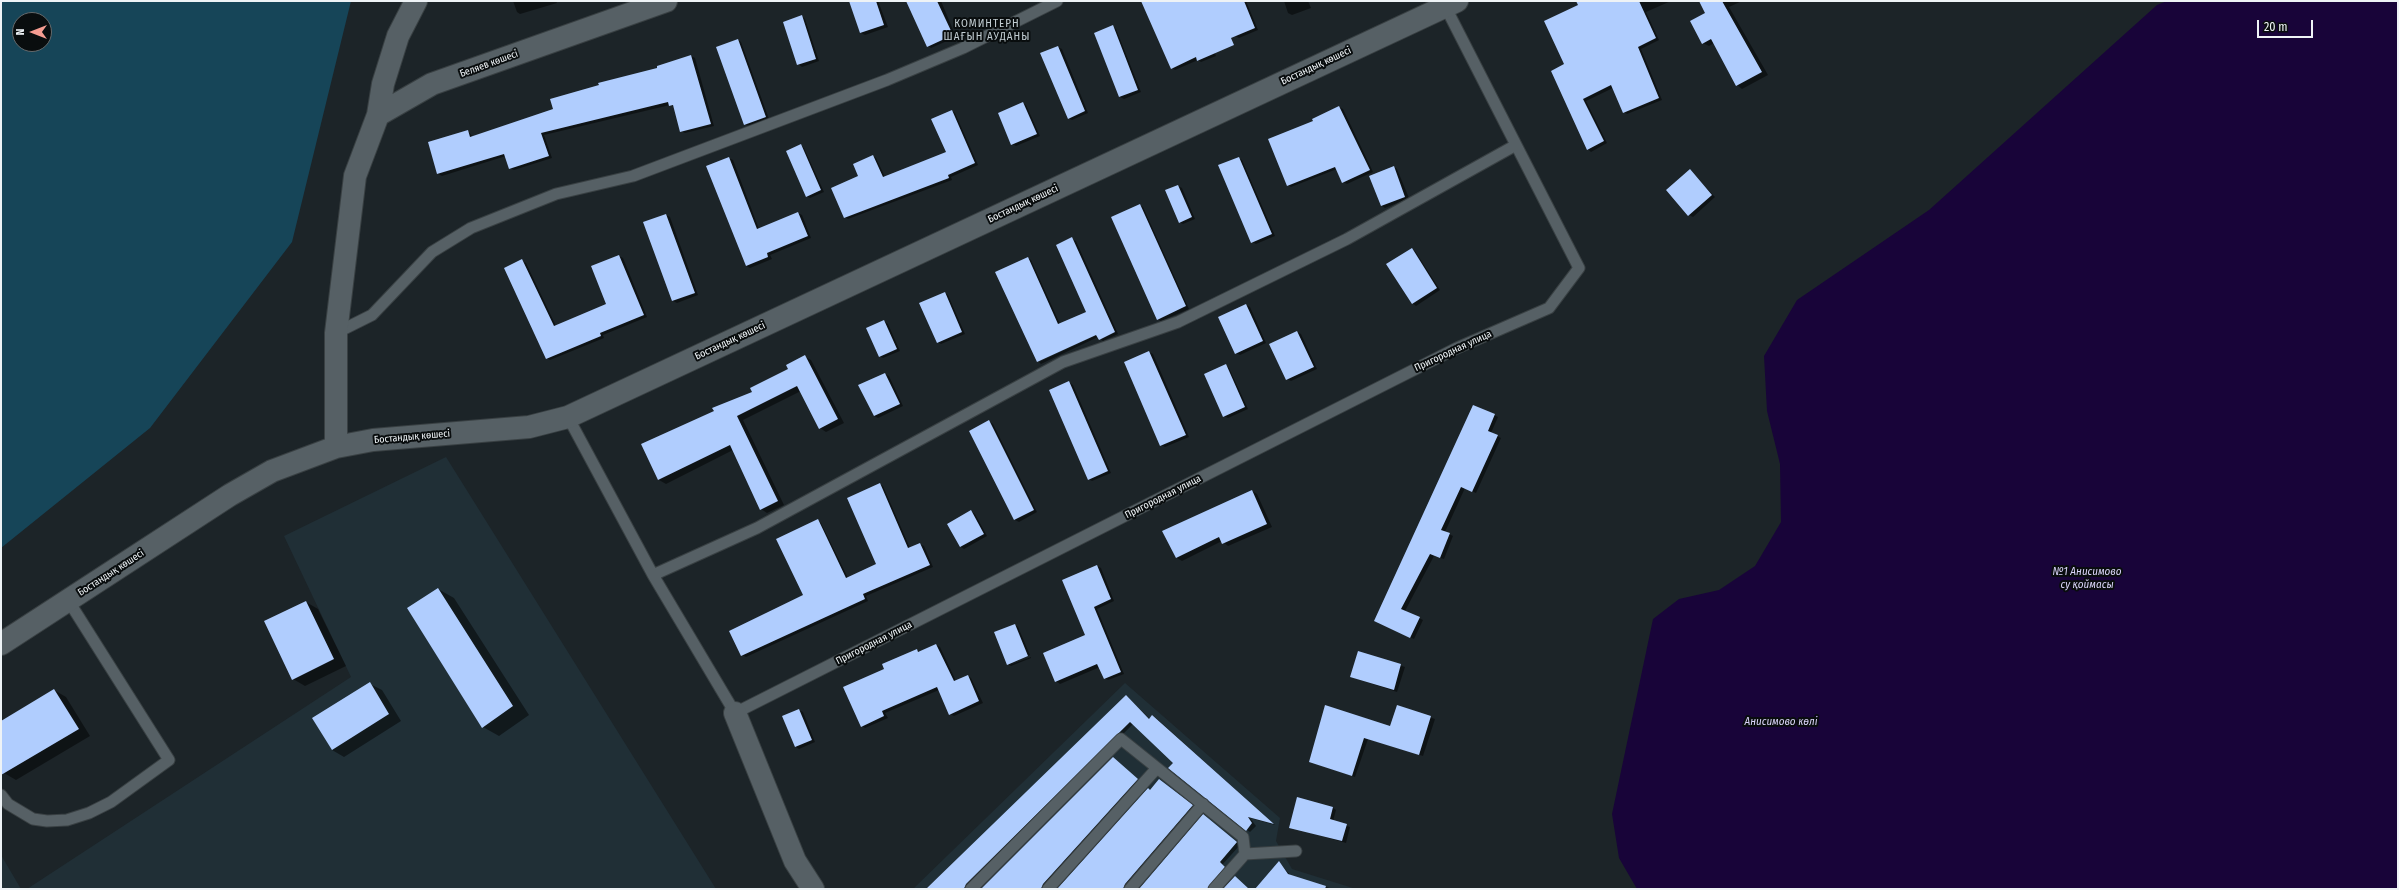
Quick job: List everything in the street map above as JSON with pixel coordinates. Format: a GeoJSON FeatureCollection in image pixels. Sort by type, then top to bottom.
{"type":"FeatureCollection","features":[{"type":"Feature","properties":{"kind":"street"},"geometry":{"type":"LineString","coordinates":[[336,447],[336,333],[355,176],[378,115],[383,84],[398,36],[416,1]]}},
{"type":"Feature","properties":{"kind":"street","name":"Беляев көшесі"},"geometry":{"type":"LineString","coordinates":[[378,115],[432,84],[666,1]]}},
{"type":"Feature","properties":{"kind":"street","name":"Бостандық көшесі"},"geometry":{"type":"LineString","coordinates":[[1,644],[230,495],[272,471],[336,447],[373,440],[529,427],[568,417],[1448,3]]}},
{"type":"Feature","properties":{"kind":"street"},"geometry":{"type":"LineString","coordinates":[[735,713],[795,860],[813,889]]}},
{"type":"Feature","properties":{"kind":"lane"},"geometry":{"type":"LineString","coordinates":[[336,333],[372,315],[432,252],[471,228],[556,194],[633,176],[887,80],[963,48],[1058,1]]}},
{"type":"Feature","properties":{"kind":"lane"},"geometry":{"type":"LineString","coordinates":[[654,575],[757,528],[1063,362],[1178,322],[1340,242],[1516,146],[1448,3]]}},
{"type":"Feature","properties":{"kind":"lane","name":"Пригородная улица"},"geometry":{"type":"LineString","coordinates":[[735,713],[1457,348],[1549,308],[1579,268],[1516,146]]}},
{"type":"Feature","properties":{"kind":"lane"},"geometry":{"type":"LineString","coordinates":[[568,417],[654,575],[735,713]]}},
{"type":"Feature","properties":{"kind":"lane"},"geometry":{"type":"LineString","coordinates":[[1,795],[8,804],[33,819],[47,821],[67,820],[89,813],[111,802],[169,760],[68,600]]}},
{"type":"Feature","properties":{"kind":"lane"},"geometry":{"type":"LineString","coordinates":[[971,889],[1121,739],[1243,837],[1245,854]]}},
{"type":"Feature","properties":{"kind":"lane"},"geometry":{"type":"LineString","coordinates":[[1048,889],[1157,768]]}},
{"type":"Feature","properties":{"kind":"lane"},"geometry":{"type":"LineString","coordinates":[[1130,889],[1203,804]]}},
{"type":"Feature","properties":{"kind":"lane"},"geometry":{"type":"LineString","coordinates":[[1214,889],[1245,854],[1296,851]]}},
{"type":"Feature","properties":{"kind":"shaded area"},"geometry":{"type":"Polygon","coordinates":[[[1,1],[351,1],[292,242],[150,428],[1,548],[1,1]]]}},
{"type":"Feature","properties":{"kind":"shaded area"},"geometry":{"type":"Polygon","coordinates":[[[446,457],[716,889],[27,889],[351,677],[284,536],[446,457]]]}},
{"type":"Feature","properties":{"kind":"shaded area"},"geometry":{"type":"Polygon","coordinates":[[[1125,683],[1280,818],[1276,841],[1292,869],[1356,889],[913,889],[1125,683]]]}},
{"type":"Feature","properties":{"kind":"shaded area"},"geometry":{"type":"Polygon","coordinates":[[[1,855],[21,889],[1,889],[1,855]]]}},
{"type":"Feature","properties":{"kind":"water","name":"№1 Анисимово су қоймасы"},"geometry":{"type":"Polygon","coordinates":[[[2167,1],[2398,1],[2398,889],[1637,889],[1619,858],[1612,814],[1653,619],[1679,599],[1719,590],[1755,566],[1781,522],[1780,464],[1767,411],[1764,356],[1797,300],[1929,210],[2157,5],[2167,1]]]}},
{"type":"Feature","properties":{"kind":"building"},"geometry":{"type":"Polygon","coordinates":[[[849,1],[876,1],[884,25],[860,33],[849,1]]]}},
{"type":"Feature","properties":{"kind":"building"},"geometry":{"type":"Polygon","coordinates":[[[906,1],[937,1],[953,35],[927,47],[906,1]]]}},
{"type":"Feature","properties":{"kind":"building"},"geometry":{"type":"Polygon","coordinates":[[[1141,1],[1244,1],[1255,28],[1231,38],[1234,45],[1197,61],[1196,57],[1171,69],[1141,1]]]}},
{"type":"Feature","properties":{"kind":"building"},"geometry":{"type":"Polygon","coordinates":[[[1576,1],[1639,1],[1656,38],[1638,47],[1659,98],[1623,113],[1611,85],[1583,99],[1604,141],[1587,150],[1551,71],[1564,64],[1544,21],[1578,5],[1576,1]]]}},
{"type":"Feature","properties":{"kind":"building"},"geometry":{"type":"Polygon","coordinates":[[[1699,1],[1722,1],[1762,72],[1736,86],[1711,39],[1702,44],[1690,21],[1705,13],[1699,1]]]}},
{"type":"Feature","properties":{"kind":"building"},"geometry":{"type":"Polygon","coordinates":[[[802,15],[816,59],[797,65],[783,22],[802,15]]]}},
{"type":"Feature","properties":{"kind":"building"},"geometry":{"type":"Polygon","coordinates":[[[1113,25],[1138,90],[1119,97],[1094,33],[1113,25]]]}},
{"type":"Feature","properties":{"kind":"building"},"geometry":{"type":"Polygon","coordinates":[[[738,39],[766,117],[744,125],[716,47],[738,39]]]}},
{"type":"Feature","properties":{"kind":"building"},"geometry":{"type":"Polygon","coordinates":[[[1058,46],[1085,111],[1068,119],[1040,53],[1058,46]]]}},
{"type":"Feature","properties":{"kind":"building"},"geometry":{"type":"Polygon","coordinates":[[[691,55],[711,124],[680,132],[673,105],[669,106],[668,102],[541,133],[549,156],[509,169],[504,154],[437,174],[428,142],[468,130],[470,137],[553,109],[550,99],[599,85],[598,83],[657,68],[657,66],[691,55]]]}},
{"type":"Feature","properties":{"kind":"building"},"geometry":{"type":"Polygon","coordinates":[[[1023,102],[1037,134],[1011,145],[998,113],[1023,102]]]}},
{"type":"Feature","properties":{"kind":"building"},"geometry":{"type":"Polygon","coordinates":[[[1339,106],[1370,170],[1342,183],[1335,167],[1287,186],[1268,139],[1313,121],[1312,119],[1339,106]]]}},
{"type":"Feature","properties":{"kind":"building"},"geometry":{"type":"Polygon","coordinates":[[[952,110],[975,163],[948,175],[949,178],[844,218],[831,188],[858,176],[853,164],[873,155],[883,177],[946,152],[931,119],[952,110]]]}},
{"type":"Feature","properties":{"kind":"building"},"geometry":{"type":"Polygon","coordinates":[[[801,144],[821,190],[806,197],[786,151],[801,144]]]}},
{"type":"Feature","properties":{"kind":"building"},"geometry":{"type":"Polygon","coordinates":[[[729,157],[757,229],[798,212],[808,236],[767,253],[768,257],[746,266],[706,166],[729,157]]]}},
{"type":"Feature","properties":{"kind":"building"},"geometry":{"type":"Polygon","coordinates":[[[1239,157],[1272,234],[1251,243],[1218,165],[1239,157]]]}},
{"type":"Feature","properties":{"kind":"building"},"geometry":{"type":"Polygon","coordinates":[[[1394,166],[1405,197],[1381,206],[1369,176],[1394,166]]]}},
{"type":"Feature","properties":{"kind":"building"},"geometry":{"type":"Polygon","coordinates":[[[1690,169],[1712,195],[1688,216],[1666,190],[1690,169]]]}},
{"type":"Feature","properties":{"kind":"building"},"geometry":{"type":"Polygon","coordinates":[[[1178,185],[1192,217],[1179,223],[1165,190],[1178,185]]]}},
{"type":"Feature","properties":{"kind":"building"},"geometry":{"type":"Polygon","coordinates":[[[1140,204],[1186,306],[1157,320],[1111,217],[1140,204]]]}},
{"type":"Feature","properties":{"kind":"building"},"geometry":{"type":"Polygon","coordinates":[[[666,214],[695,293],[672,301],[643,222],[666,214]]]}},
{"type":"Feature","properties":{"kind":"building"},"geometry":{"type":"Polygon","coordinates":[[[1072,237],[1115,332],[1099,340],[1096,335],[1037,362],[995,272],[1028,257],[1058,324],[1086,312],[1056,245],[1072,237]]]}},
{"type":"Feature","properties":{"kind":"building"},"geometry":{"type":"Polygon","coordinates":[[[1412,248],[1437,288],[1412,304],[1386,264],[1412,248]]]}},
{"type":"Feature","properties":{"kind":"building"},"geometry":{"type":"Polygon","coordinates":[[[619,255],[644,315],[600,333],[601,336],[546,359],[504,268],[522,259],[554,326],[606,304],[591,266],[619,255]]]}},
{"type":"Feature","properties":{"kind":"building"},"geometry":{"type":"Polygon","coordinates":[[[945,292],[962,332],[937,343],[919,303],[945,292]]]}},
{"type":"Feature","properties":{"kind":"building"},"geometry":{"type":"Polygon","coordinates":[[[1246,304],[1263,341],[1235,354],[1218,317],[1246,304]]]}},
{"type":"Feature","properties":{"kind":"building"},"geometry":{"type":"Polygon","coordinates":[[[884,320],[897,349],[879,357],[866,328],[884,320]]]}},
{"type":"Feature","properties":{"kind":"building"},"geometry":{"type":"Polygon","coordinates":[[[1297,331],[1314,367],[1286,380],[1269,344],[1297,331]]]}},
{"type":"Feature","properties":{"kind":"building"},"geometry":{"type":"Polygon","coordinates":[[[1149,351],[1186,435],[1160,446],[1124,362],[1149,351]]]}},
{"type":"Feature","properties":{"kind":"building"},"geometry":{"type":"Polygon","coordinates":[[[805,355],[838,419],[819,429],[797,386],[737,416],[778,501],[760,510],[730,445],[658,480],[641,444],[714,411],[712,408],[752,392],[750,388],[788,369],[786,365],[805,355]]]}},
{"type":"Feature","properties":{"kind":"building"},"geometry":{"type":"Polygon","coordinates":[[[1226,364],[1245,407],[1223,417],[1204,374],[1226,364]]]}},
{"type":"Feature","properties":{"kind":"building"},"geometry":{"type":"Polygon","coordinates":[[[885,373],[900,404],[874,416],[858,385],[885,373]]]}},
{"type":"Feature","properties":{"kind":"building"},"geometry":{"type":"Polygon","coordinates":[[[1069,381],[1108,471],[1088,480],[1049,390],[1069,381]]]}},
{"type":"Feature","properties":{"kind":"building"},"geometry":{"type":"Polygon","coordinates":[[[1473,405],[1495,414],[1488,431],[1498,435],[1472,492],[1461,487],[1441,530],[1450,533],[1440,558],[1430,554],[1401,609],[1420,617],[1410,638],[1374,621],[1473,405]]]}},
{"type":"Feature","properties":{"kind":"building"},"geometry":{"type":"Polygon","coordinates":[[[989,420],[1034,510],[1014,520],[969,431],[989,420]]]}},
{"type":"Feature","properties":{"kind":"building"},"geometry":{"type":"Polygon","coordinates":[[[880,483],[908,548],[920,543],[930,565],[863,594],[865,599],[741,656],[729,631],[803,595],[776,539],[818,519],[846,578],[876,564],[847,498],[880,483]]]}},
{"type":"Feature","properties":{"kind":"building"},"geometry":{"type":"Polygon","coordinates":[[[1252,490],[1267,524],[1222,544],[1219,537],[1176,558],[1162,531],[1252,490]]]}},
{"type":"Feature","properties":{"kind":"building"},"geometry":{"type":"Polygon","coordinates":[[[971,510],[984,534],[960,547],[947,524],[971,510]]]}},
{"type":"Feature","properties":{"kind":"building"},"geometry":{"type":"Polygon","coordinates":[[[1097,565],[1111,599],[1094,607],[1121,672],[1104,679],[1097,664],[1055,682],[1043,653],[1085,635],[1062,580],[1097,565]]]}},
{"type":"Feature","properties":{"kind":"building"},"geometry":{"type":"Polygon","coordinates":[[[438,588],[513,706],[482,728],[407,608],[438,588]]]}},
{"type":"Feature","properties":{"kind":"building"},"geometry":{"type":"Polygon","coordinates":[[[306,601],[334,659],[292,680],[264,621],[306,601]]]}},
{"type":"Feature","properties":{"kind":"building"},"geometry":{"type":"Polygon","coordinates":[[[1015,624],[1028,656],[1007,665],[994,632],[1015,624]]]}},
{"type":"Feature","properties":{"kind":"building"},"geometry":{"type":"Polygon","coordinates":[[[936,644],[954,681],[968,675],[979,701],[949,715],[937,687],[882,711],[884,716],[861,727],[843,687],[884,669],[882,664],[917,649],[918,652],[936,644]]]}},
{"type":"Feature","properties":{"kind":"building"},"geometry":{"type":"Polygon","coordinates":[[[1358,651],[1401,664],[1394,690],[1350,677],[1358,651]]]}},
{"type":"Feature","properties":{"kind":"building"},"geometry":{"type":"Polygon","coordinates":[[[370,682],[389,714],[332,750],[312,718],[370,682]]]}},
{"type":"Feature","properties":{"kind":"building"},"geometry":{"type":"Polygon","coordinates":[[[54,689],[79,729],[1,775],[1,721],[54,689]]]}},
{"type":"Feature","properties":{"kind":"building"},"geometry":{"type":"Polygon","coordinates":[[[1126,695],[1149,719],[1152,715],[1274,824],[1248,817],[1252,823],[1246,831],[1168,768],[1173,763],[1130,722],[966,884],[964,889],[926,889],[1126,695]]]}},
{"type":"Feature","properties":{"kind":"building"},"geometry":{"type":"Polygon","coordinates":[[[1325,705],[1390,726],[1397,705],[1431,716],[1419,755],[1364,738],[1352,776],[1309,762],[1325,705]]]}},
{"type":"Feature","properties":{"kind":"building"},"geometry":{"type":"Polygon","coordinates":[[[799,709],[812,740],[795,747],[782,716],[799,709]]]}},
{"type":"Feature","properties":{"kind":"building"},"geometry":{"type":"Polygon","coordinates":[[[1113,757],[1138,779],[1043,884],[1041,889],[981,889],[1113,757]]]}},
{"type":"Feature","properties":{"kind":"building"},"geometry":{"type":"Polygon","coordinates":[[[1159,779],[1193,805],[1125,884],[1123,889],[1057,889],[1148,788],[1150,790],[1159,779]]]}},
{"type":"Feature","properties":{"kind":"building"},"geometry":{"type":"Polygon","coordinates":[[[1297,797],[1333,807],[1330,819],[1347,824],[1342,841],[1289,828],[1297,797]]]}},
{"type":"Feature","properties":{"kind":"building"},"geometry":{"type":"Polygon","coordinates":[[[1203,814],[1237,842],[1220,862],[1225,867],[1207,889],[1139,889],[1203,814]]]}},
{"type":"Feature","properties":{"kind":"building"},"geometry":{"type":"Polygon","coordinates":[[[1279,861],[1288,874],[1326,886],[1325,889],[1255,889],[1279,861]]]}},
{"type":"Feature","properties":{"kind":"building"},"geometry":{"type":"Polygon","coordinates":[[[1235,876],[1249,889],[1223,889],[1235,876]]]}},
{"type":"Feature","properties":{"kind":"district","name":"КОМИНТЕРН ШАҒЫН АУДАНЫ"},"geometry":{"type":"Point","coordinates":[987,30]}},
{"type":"Feature","properties":{"kind":"water label","name":"Анисимово көлі"},"geometry":{"type":"Point","coordinates":[1781,722]}}]}
